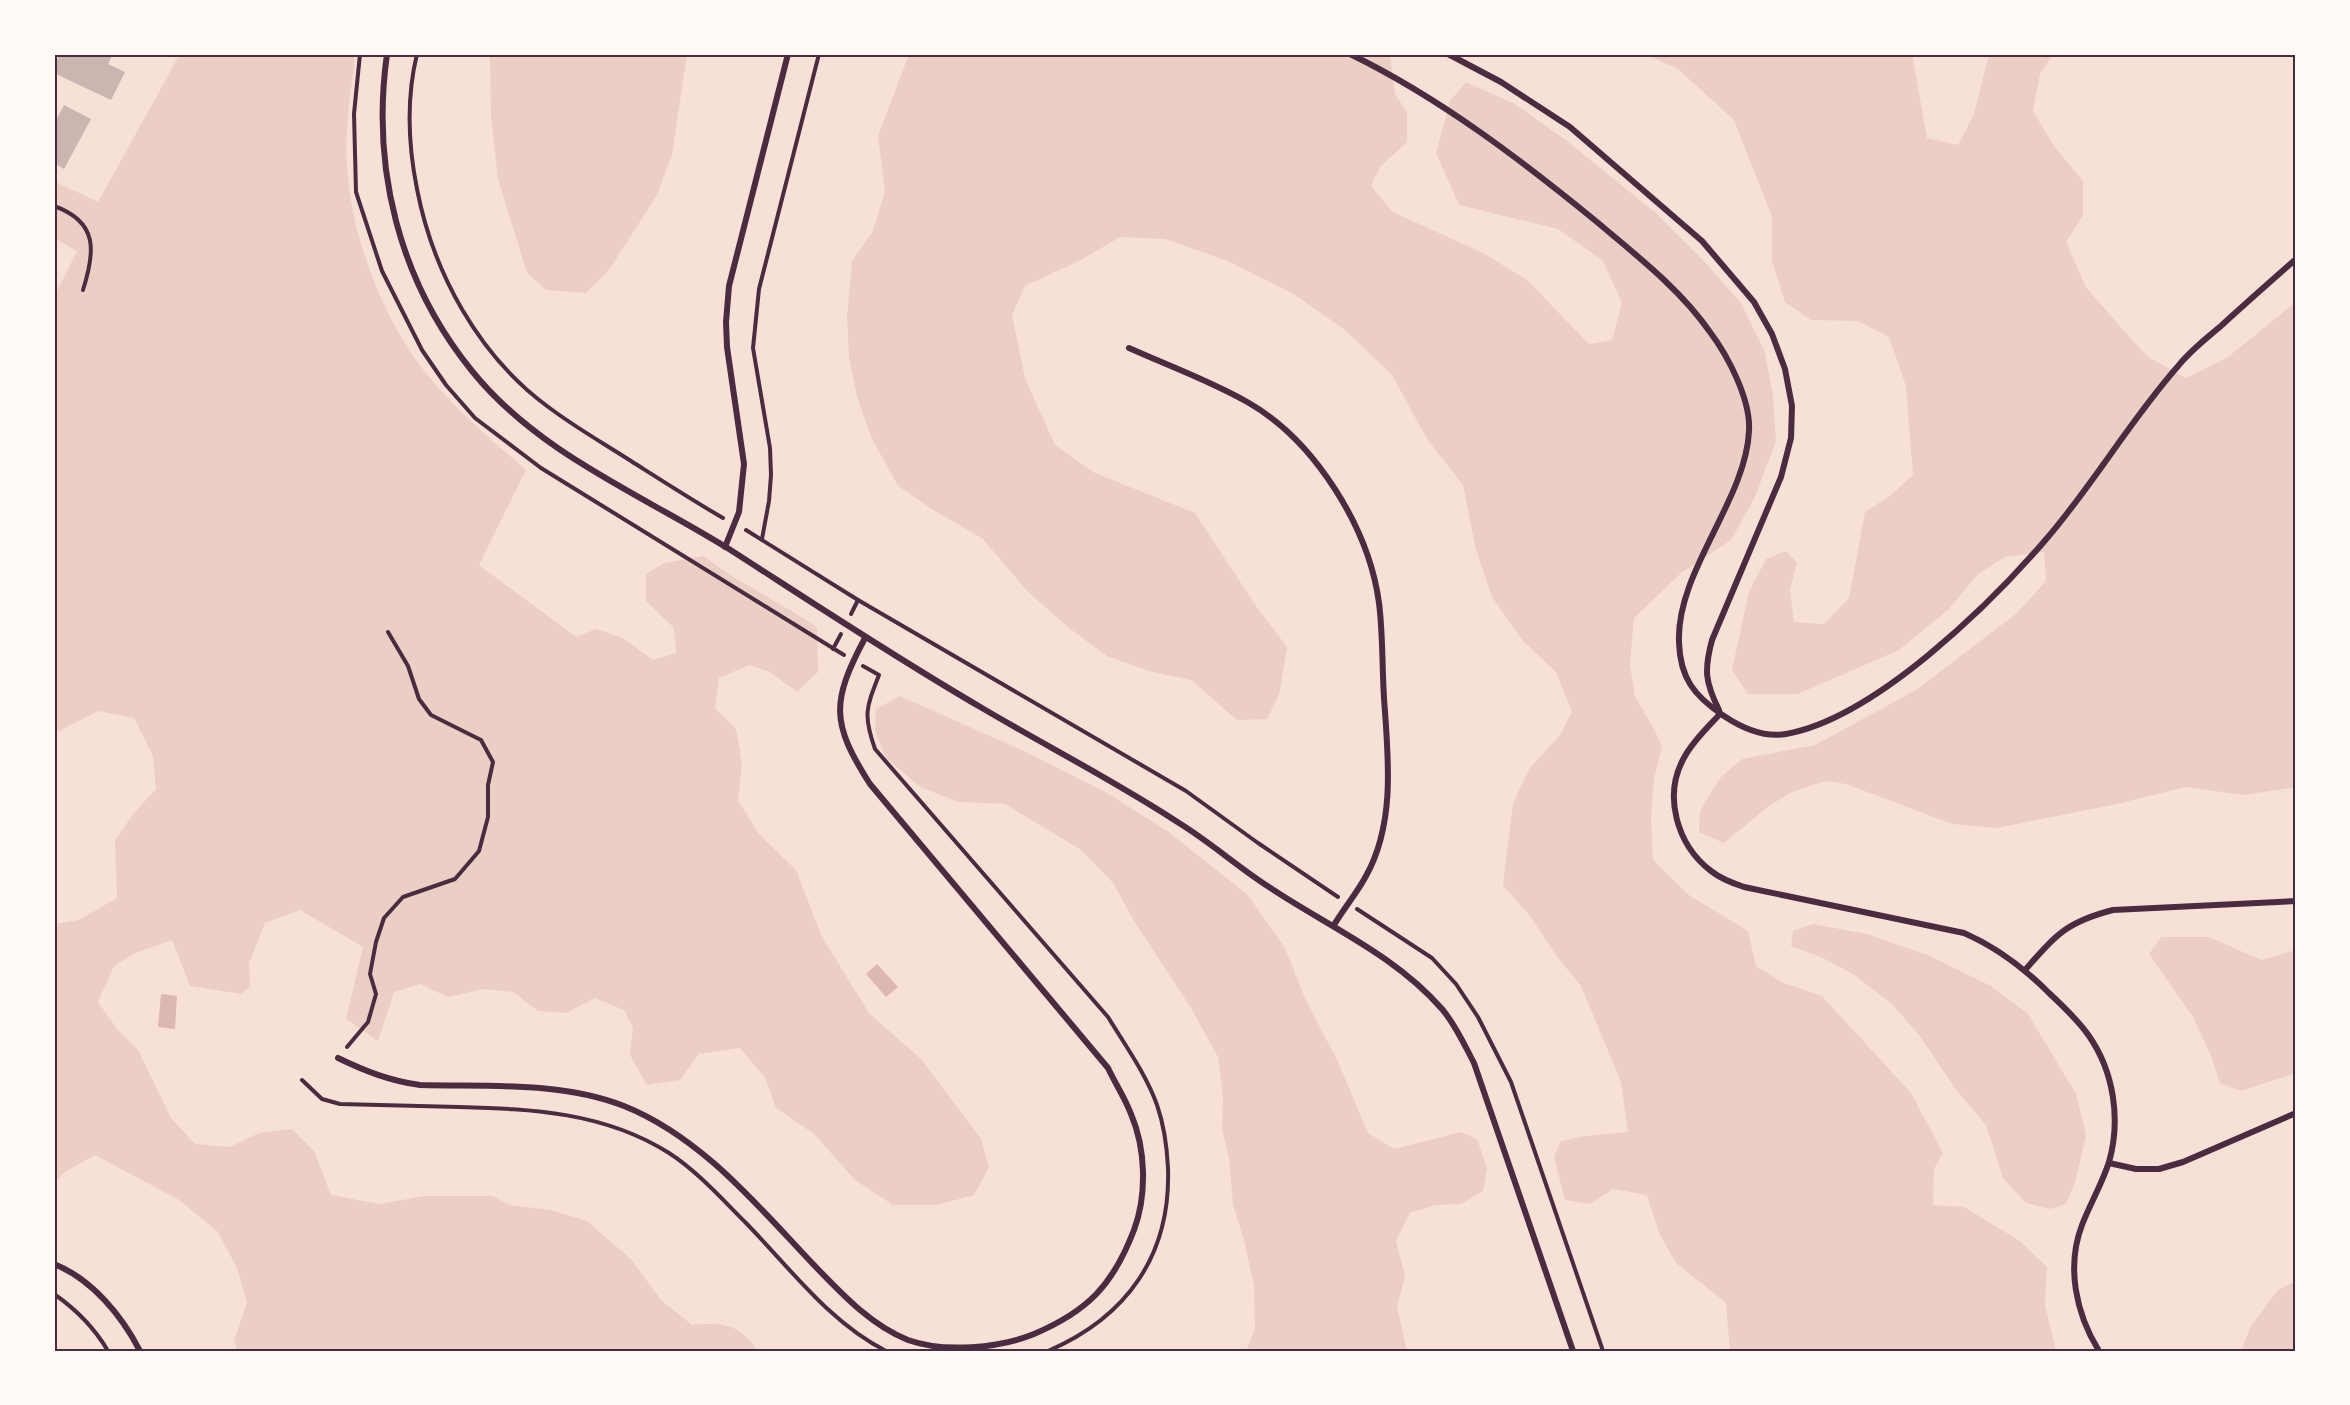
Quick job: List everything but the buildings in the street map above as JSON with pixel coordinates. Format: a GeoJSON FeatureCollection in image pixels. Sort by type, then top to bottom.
{"type":"FeatureCollection","features":[{"type":"Feature","properties":{"kind":"street"},"geometry":{"type":"LineString","coordinates":[[387,54],[382,87],[382,138],[387,185],[400,237],[418,285],[442,328],[472,371],[510,411],[541,437],[570,456],[725,547],[865,638],[981,708],[1176,820],[1274,890],[1334,925],[1393,964],[1442,1009],[1474,1063],[1573,1351]]}},
{"type":"Feature","properties":{"kind":"street"},"geometry":{"type":"LineString","coordinates":[[725,547],[739,512],[744,464],[727,347],[726,322],[729,286],[788,54]]}},
{"type":"Feature","properties":{"kind":"street"},"geometry":{"type":"LineString","coordinates":[[1350,54],[1397,79],[1480,131],[1554,187],[1634,253],[1678,295],[1709,330],[1730,364],[1742,394],[1750,427],[1745,460],[1692,581],[1681,617],[1679,641],[1682,667],[1691,689],[1720,714],[1755,732],[1786,734],[1842,713],[1879,691],[1953,634],[2012,578],[2052,533],[2182,360],[2296,259]]}},
{"type":"Feature","properties":{"kind":"street"},"geometry":{"type":"LineString","coordinates":[[1448,54],[1501,82],[1570,127],[1588,142],[1702,241],[1754,302],[1772,334],[1789,387],[1792,406],[1791,438],[1781,477],[1712,640],[1706,662],[1707,686],[1720,714]]}},
{"type":"Feature","properties":{"kind":"street"},"geometry":{"type":"LineString","coordinates":[[1130,348],[1226,390],[1273,420],[1332,484],[1353,519],[1369,559],[1378,602],[1387,741],[1387,797],[1382,837],[1367,875],[1334,925]]}},
{"type":"Feature","properties":{"kind":"street"},"geometry":{"type":"LineString","coordinates":[[338,1058],[371,1074],[400,1082],[420,1085],[553,1089],[590,1095],[641,1114],[694,1146],[728,1175],[857,1307],[886,1329],[909,1340],[948,1347],[980,1347],[1022,1339],[1055,1325],[1083,1307],[1106,1286],[1124,1257],[1136,1224],[1143,1188],[1142,1151],[1132,1116],[1108,1068],[870,784],[854,759],[845,740],[840,696],[846,673],[865,638]]}},
{"type":"Feature","properties":{"kind":"street"},"geometry":{"type":"LineString","coordinates":[[1720,714],[1684,756],[1675,786],[1676,817],[1680,832],[1689,848],[1712,872],[1726,881],[1744,887],[1964,933],[1984,942],[2025,970],[2074,1017],[2089,1035],[2108,1074],[2114,1101],[2109,1163],[2081,1227],[2074,1273],[2081,1315],[2099,1351]]}},
{"type":"Feature","properties":{"kind":"street"},"geometry":{"type":"LineString","coordinates":[[2025,970],[2065,929],[2086,917],[2113,910],[2296,901]]}},
{"type":"Feature","properties":{"kind":"street"},"geometry":{"type":"LineString","coordinates":[[2109,1163],[2136,1169],[2159,1169],[2183,1162],[2296,1113]]}},
{"type":"Feature","properties":{"kind":"street"},"geometry":{"type":"LineString","coordinates":[[54,1264],[90,1287],[108,1304],[122,1321],[140,1351]]}},
{"type":"Feature","properties":{"kind":"path"},"geometry":{"type":"LineString","coordinates":[[360,54],[354,114],[356,192],[382,271],[422,350],[446,385],[475,418],[541,468],[833,649]]}},
{"type":"Feature","properties":{"kind":"path"},"geometry":{"type":"LineString","coordinates":[[417,54],[412,73],[409,117],[411,158],[420,205],[431,244],[447,282],[466,317],[488,348],[515,379],[546,406],[712,512]]}},
{"type":"Feature","properties":{"kind":"path"},"geometry":{"type":"LineString","coordinates":[[819,54],[759,289],[754,323],[753,348],[770,448],[769,501],[762,539],[858,600],[1185,791],[1348,903]]}},
{"type":"Feature","properties":{"kind":"path"},"geometry":{"type":"LineString","coordinates":[[54,206],[79,220],[91,238],[90,266],[83,290]]}},
{"type":"Feature","properties":{"kind":"path"},"geometry":{"type":"LineString","coordinates":[[338,1058],[368,1022],[376,994],[370,974],[376,942],[384,918],[403,897],[455,879],[479,851],[488,817],[488,785],[493,762],[485,747],[481,740],[431,716],[419,699],[408,666],[388,632]]}},
{"type":"Feature","properties":{"kind":"path"},"geometry":{"type":"LineString","coordinates":[[879,675],[867,706],[867,726],[875,749],[1108,1017],[1135,1060],[1160,1115],[1167,1145],[1166,1211],[1162,1232],[1148,1266],[1127,1295],[1102,1320],[1069,1342],[1048,1351]]}},
{"type":"Feature","properties":{"kind":"path"},"geometry":{"type":"LineString","coordinates":[[302,1080],[321,1099],[340,1104],[526,1109],[604,1122],[638,1136],[670,1154],[701,1179],[834,1315],[865,1340],[886,1351]]}},
{"type":"Feature","properties":{"kind":"path"},"geometry":{"type":"LineString","coordinates":[[54,1294],[78,1311],[108,1351]]}},
{"type":"Feature","properties":{"kind":"shaded area"},"geometry":{"type":"Polygon","coordinates":[[[180,54],[355,54],[348,122],[347,161],[355,222],[375,283],[402,339],[431,379],[469,420],[526,470],[479,565],[576,637],[596,629],[623,638],[653,660],[676,653],[674,628],[646,601],[646,574],[664,563],[704,556],[817,627],[818,672],[797,692],[770,672],[749,665],[719,678],[715,708],[736,729],[742,763],[738,800],[759,834],[796,870],[822,937],[869,1013],[921,1059],[981,1139],[989,1167],[974,1195],[937,1205],[893,1205],[855,1180],[814,1134],[776,1108],[765,1078],[740,1048],[699,1054],[680,1080],[647,1085],[630,1055],[633,1028],[624,1010],[595,998],[566,1013],[538,1011],[513,992],[484,989],[448,997],[420,984],[394,992],[378,1041],[346,1019],[363,947],[300,910],[265,923],[249,963],[250,987],[241,994],[190,986],[172,940],[133,954],[114,966],[98,1002],[118,1030],[138,1050],[171,1118],[195,1144],[230,1147],[259,1133],[292,1129],[314,1151],[331,1195],[379,1204],[425,1196],[493,1196],[509,1205],[551,1210],[587,1221],[631,1259],[661,1300],[692,1325],[713,1324],[730,1327],[744,1335],[758,1351],[237,1351],[234,1341],[247,1302],[237,1268],[218,1232],[179,1200],[95,1155],[65,1172],[54,1183],[54,924],[79,920],[117,898],[115,840],[134,813],[156,789],[153,756],[134,718],[98,711],[59,731],[54,730],[54,297],[77,251],[54,238],[54,181],[98,202],[180,54]]]}},
{"type":"Feature","properties":{"kind":"shaded area"},"geometry":{"type":"Polygon","coordinates":[[[490,54],[687,54],[672,155],[657,195],[609,270],[586,293],[546,290],[527,273],[498,179],[491,115],[490,54]]]}},
{"type":"Feature","properties":{"kind":"shaded area"},"geometry":{"type":"Polygon","coordinates":[[[909,54],[1390,54],[1395,94],[1407,112],[1407,142],[1380,167],[1371,186],[1393,212],[1485,254],[1527,280],[1589,344],[1612,340],[1622,303],[1603,261],[1558,229],[1459,205],[1436,153],[1450,101],[1466,82],[1515,104],[1567,141],[1657,214],[1704,261],[1741,303],[1765,352],[1773,396],[1776,441],[1755,497],[1731,540],[1681,573],[1634,618],[1630,665],[1635,697],[1662,746],[1654,779],[1651,818],[1653,860],[1689,895],[1748,931],[1756,966],[1781,982],[1822,996],[1911,1093],[1943,1153],[1934,1169],[1933,1205],[1964,1207],[2020,1241],[2047,1267],[2045,1305],[2056,1351],[1730,1351],[1726,1303],[1676,1263],[1660,1235],[1647,1195],[1613,1189],[1590,1204],[1565,1200],[1554,1157],[1561,1141],[1628,1132],[1621,1082],[1581,986],[1558,958],[1530,916],[1503,885],[1513,803],[1530,768],[1560,735],[1572,712],[1556,672],[1523,641],[1492,597],[1476,550],[1463,485],[1427,439],[1392,375],[1345,330],[1292,293],[1225,260],[1165,239],[1120,237],[1081,260],[1025,286],[1012,315],[1025,378],[1055,445],[1095,473],[1195,513],[1256,606],[1287,647],[1279,695],[1267,719],[1237,720],[1191,680],[1152,672],[1107,656],[1069,628],[1027,591],[983,539],[898,486],[872,439],[857,397],[849,357],[847,317],[852,261],[873,231],[885,191],[878,136],[909,54]]]}},
{"type":"Feature","properties":{"kind":"shaded area"},"geometry":{"type":"Polygon","coordinates":[[[1645,54],[1912,54],[1927,138],[1958,145],[1974,114],[1989,54],[2053,54],[2040,74],[2033,111],[2054,146],[2083,181],[2083,215],[2066,242],[2086,287],[2148,357],[2186,378],[2228,357],[2296,302],[2296,787],[2243,795],[2186,787],[2117,804],[1997,828],[1952,824],[1846,784],[1825,781],[1792,792],[1769,806],[1724,843],[1699,832],[1700,811],[1720,778],[1742,759],[1815,745],[1916,690],[2017,613],[2046,581],[2044,552],[2005,557],[1978,574],[1949,609],[1899,650],[1798,694],[1748,694],[1732,670],[1749,592],[1766,559],[1786,551],[1797,563],[1790,590],[1794,622],[1824,624],[1849,598],[1865,512],[1891,495],[1913,475],[1906,386],[1889,337],[1858,321],[1811,320],[1785,302],[1772,261],[1772,217],[1734,120],[1678,69],[1645,54]]]}},
{"type":"Feature","properties":{"kind":"shaded area"},"geometry":{"type":"Polygon","coordinates":[[[900,696],[1028,753],[1109,794],[1170,833],[1248,895],[1285,948],[1305,998],[1338,1062],[1368,1133],[1394,1149],[1461,1132],[1477,1139],[1487,1168],[1483,1191],[1461,1204],[1435,1205],[1410,1213],[1396,1241],[1405,1276],[1397,1307],[1407,1351],[1246,1351],[1255,1328],[1254,1286],[1244,1240],[1233,1205],[1229,1157],[1222,1129],[1223,1097],[1218,1057],[1191,1008],[1134,921],[1113,883],[1081,850],[1005,804],[958,802],[920,787],[886,758],[875,731],[876,709],[900,696]]]}},
{"type":"Feature","properties":{"kind":"shaded area"},"geometry":{"type":"Polygon","coordinates":[[[1813,924],[1867,934],[1930,956],[1991,986],[2028,1014],[2076,1094],[2086,1135],[2075,1183],[2066,1204],[2050,1209],[2026,1203],[2003,1178],[1986,1125],[1957,1091],[1919,1035],[1892,1004],[1853,974],[1821,957],[1791,946],[1793,931],[1813,924]]]}},
{"type":"Feature","properties":{"kind":"shaded area"},"geometry":{"type":"Polygon","coordinates":[[[2161,937],[2209,937],[2261,960],[2296,950],[2296,1073],[2241,1091],[2220,1083],[2211,1056],[2193,1017],[2149,954],[2161,937]]]}},
{"type":"Feature","properties":{"kind":"shaded area"},"geometry":{"type":"Polygon","coordinates":[[[877,964],[898,987],[886,997],[866,974],[877,964]]]}},
{"type":"Feature","properties":{"kind":"shaded area"},"geometry":{"type":"Polygon","coordinates":[[[161,994],[177,996],[175,1029],[158,1027],[161,994]]]}},
{"type":"Feature","properties":{"kind":"shaded area"},"geometry":{"type":"Polygon","coordinates":[[[2296,1281],[2296,1351],[2244,1351],[2242,1348],[2251,1326],[2278,1290],[2296,1281]]]}}]}
